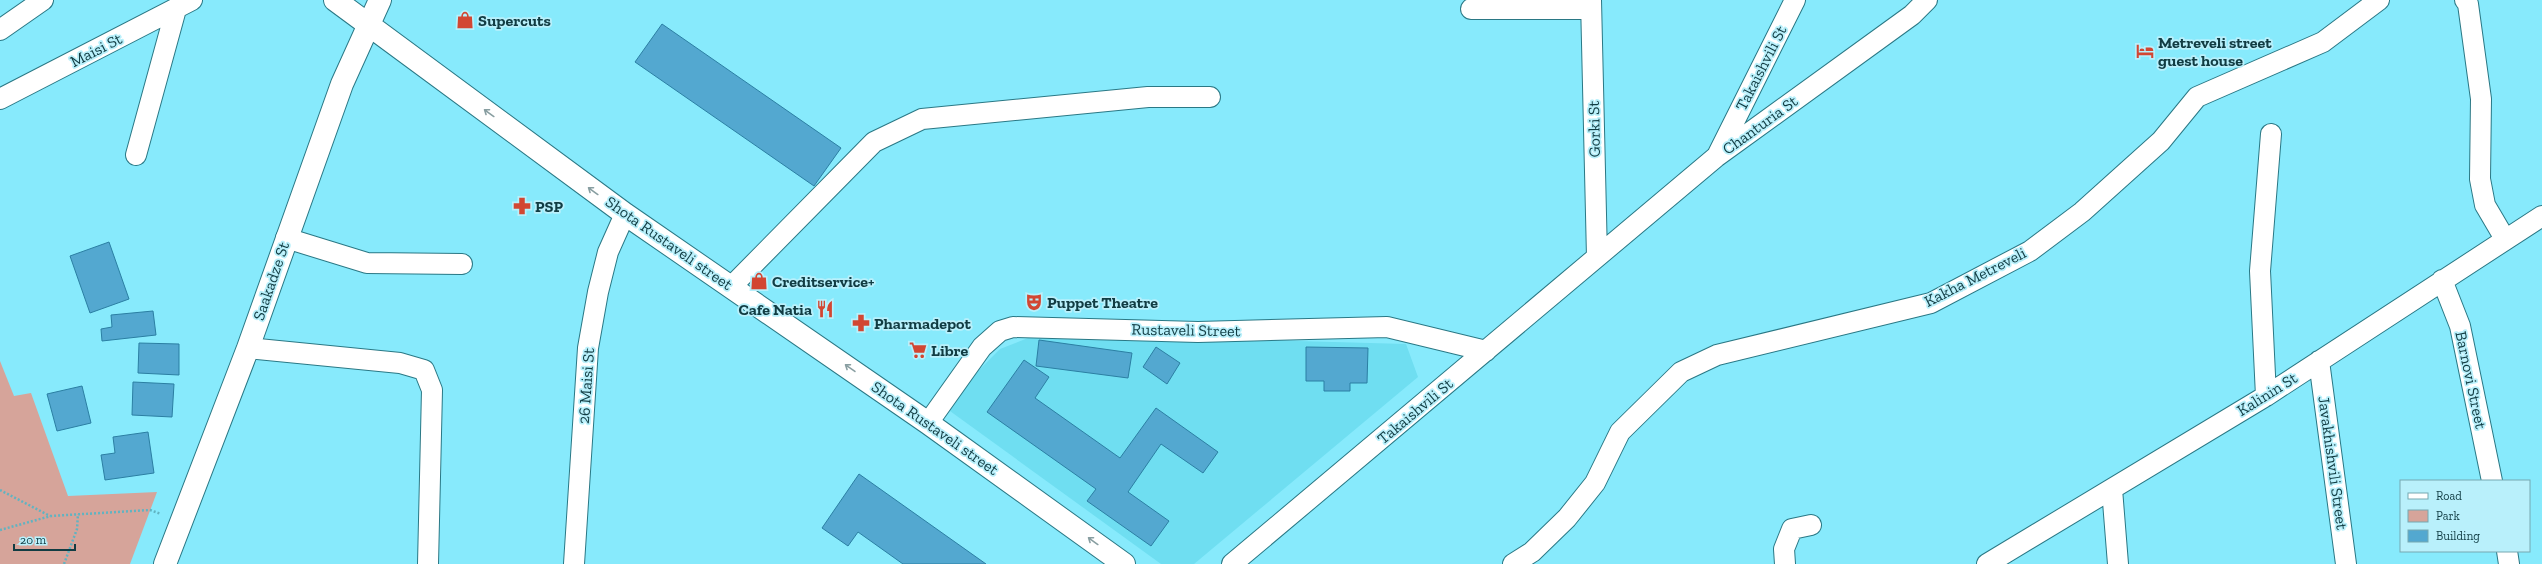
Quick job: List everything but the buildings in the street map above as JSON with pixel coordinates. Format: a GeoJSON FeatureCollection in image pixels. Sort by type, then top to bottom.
{"type":"FeatureCollection","features":[{"type":"Feature","properties":{"kind":"main road","name":"Shota Rustaveli street"},"geometry":{"type":"LineString","coordinates":[[335,0],[625,214],[732,286],[928,423],[1124,564]]}},
{"type":"Feature","properties":{"kind":"main road","name":"Saakadze St"},"geometry":{"type":"LineString","coordinates":[[165,564],[248,348],[342,84],[380,0]]}},
{"type":"Feature","properties":{"kind":"street"},"geometry":{"type":"LineString","coordinates":[[0,30],[43,0]]}},
{"type":"Feature","properties":{"kind":"street","name":"Takaishvili St"},"geometry":{"type":"LineString","coordinates":[[1716,158],[1795,0]]}},
{"type":"Feature","properties":{"kind":"street","name":"Chanturia St"},"geometry":{"type":"LineString","coordinates":[[1597,257],[1716,158],[1912,14],[1927,0]]}},
{"type":"Feature","properties":{"kind":"street","name":"Kakha Metreveli"},"geometry":{"type":"LineString","coordinates":[[1513,564],[1532,552],[1567,518],[1595,483],[1620,432],[1681,372],[1717,354],[1931,303],[2030,251],[2082,212],[2161,141],[2196,97],[2323,42],[2379,0]]}},
{"type":"Feature","properties":{"kind":"street"},"geometry":{"type":"LineString","coordinates":[[2465,0],[2468,4],[2482,99],[2480,179],[2486,205],[2505,239]]}},
{"type":"Feature","properties":{"kind":"street"},"geometry":{"type":"LineString","coordinates":[[136,155],[184,4]]}},
{"type":"Feature","properties":{"kind":"street","name":"Maisi St"},"geometry":{"type":"LineString","coordinates":[[0,99],[184,4]]}},
{"type":"Feature","properties":{"kind":"street"},"geometry":{"type":"LineString","coordinates":[[1471,9],[1591,5]]}},
{"type":"Feature","properties":{"kind":"street","name":"Gorki St"},"geometry":{"type":"LineString","coordinates":[[1591,5],[1597,257]]}},
{"type":"Feature","properties":{"kind":"street"},"geometry":{"type":"LineString","coordinates":[[732,286],[874,142],[922,119],[1148,97],[1210,97]]}},
{"type":"Feature","properties":{"kind":"street"},"geometry":{"type":"LineString","coordinates":[[2266,396],[2260,271],[2271,134]]}},
{"type":"Feature","properties":{"kind":"street","name":"26 Maisi St"},"geometry":{"type":"LineString","coordinates":[[574,564],[588,348],[598,292],[608,252],[625,214]]}},
{"type":"Feature","properties":{"kind":"street","name":"Kalinin St"},"geometry":{"type":"LineString","coordinates":[[1987,564],[2266,396],[2542,216]]}},
{"type":"Feature","properties":{"kind":"street"},"geometry":{"type":"LineString","coordinates":[[286,238],[367,263],[462,264]]}},
{"type":"Feature","properties":{"kind":"street","name":"Takaishvili St"},"geometry":{"type":"LineString","coordinates":[[1232,564],[1597,257]]}},
{"type":"Feature","properties":{"kind":"street","name":"Barnovi Street"},"geometry":{"type":"LineString","coordinates":[[2442,280],[2460,326],[2492,480]]}},
{"type":"Feature","properties":{"kind":"street","name":"Rustaveli Street"},"geometry":{"type":"LineString","coordinates":[[928,423],[982,347],[1000,331],[1013,327],[1198,332],[1387,327],[1486,351]]}},
{"type":"Feature","properties":{"kind":"street"},"geometry":{"type":"LineString","coordinates":[[248,348],[400,363],[424,370],[432,390],[428,564]]}},
{"type":"Feature","properties":{"kind":"street","name":"Javakhishvili Street"},"geometry":{"type":"LineString","coordinates":[[2319,361],[2346,564]]}},
{"type":"Feature","properties":{"kind":"street"},"geometry":{"type":"LineString","coordinates":[[2112,489],[2118,564]]}},
{"type":"Feature","properties":{"kind":"street"},"geometry":{"type":"LineString","coordinates":[[1785,564],[1784,549],[1792,529],[1811,525]]}},
{"type":"Feature","properties":{"kind":"street"},"geometry":{"type":"LineString","coordinates":[[2507,552],[2509,564]]}},
{"type":"Feature","properties":{"kind":"path"},"geometry":{"type":"LineString","coordinates":[[0,490],[51,516]]}},
{"type":"Feature","properties":{"kind":"path"},"geometry":{"type":"LineString","coordinates":[[0,530],[51,516],[150,510],[182,521]]}},
{"type":"Feature","properties":{"kind":"path"},"geometry":{"type":"LineString","coordinates":[[64,564],[77,529],[78,514]]}},
{"type":"Feature","properties":{"kind":"shaded area"},"geometry":{"type":"Polygon","coordinates":[[[1038,334],[1406,344],[1418,377],[1194,564],[1161,564],[943,406],[1000,349],[1038,334]]]}},
{"type":"Feature","properties":{"kind":"green space"},"geometry":{"type":"Polygon","coordinates":[[[0,361],[14,396],[31,393],[68,496],[157,492],[130,564],[0,564],[0,361]]]}},
{"type":"Feature","properties":{"kind":"place","name":"Supercuts"},"geometry":{"type":"Point","coordinates":[465,20]}},
{"type":"Feature","properties":{"kind":"place","name":"Metreveli street guest house"},"geometry":{"type":"Point","coordinates":[2145,51]}},
{"type":"Feature","properties":{"kind":"place","name":"PSP"},"geometry":{"type":"Point","coordinates":[522,206]}},
{"type":"Feature","properties":{"kind":"place","name":"Creditservice+"},"geometry":{"type":"Point","coordinates":[759,281]}},
{"type":"Feature","properties":{"kind":"place","name":"Puppet Theatre"},"geometry":{"type":"Point","coordinates":[1034,302]}},
{"type":"Feature","properties":{"kind":"place","name":"Cafe Natia"},"geometry":{"type":"Point","coordinates":[825,309]}},
{"type":"Feature","properties":{"kind":"place","name":"Pharmadepot"},"geometry":{"type":"Point","coordinates":[861,323]}},
{"type":"Feature","properties":{"kind":"place","name":"Libre"},"geometry":{"type":"Point","coordinates":[918,350]}}]}
